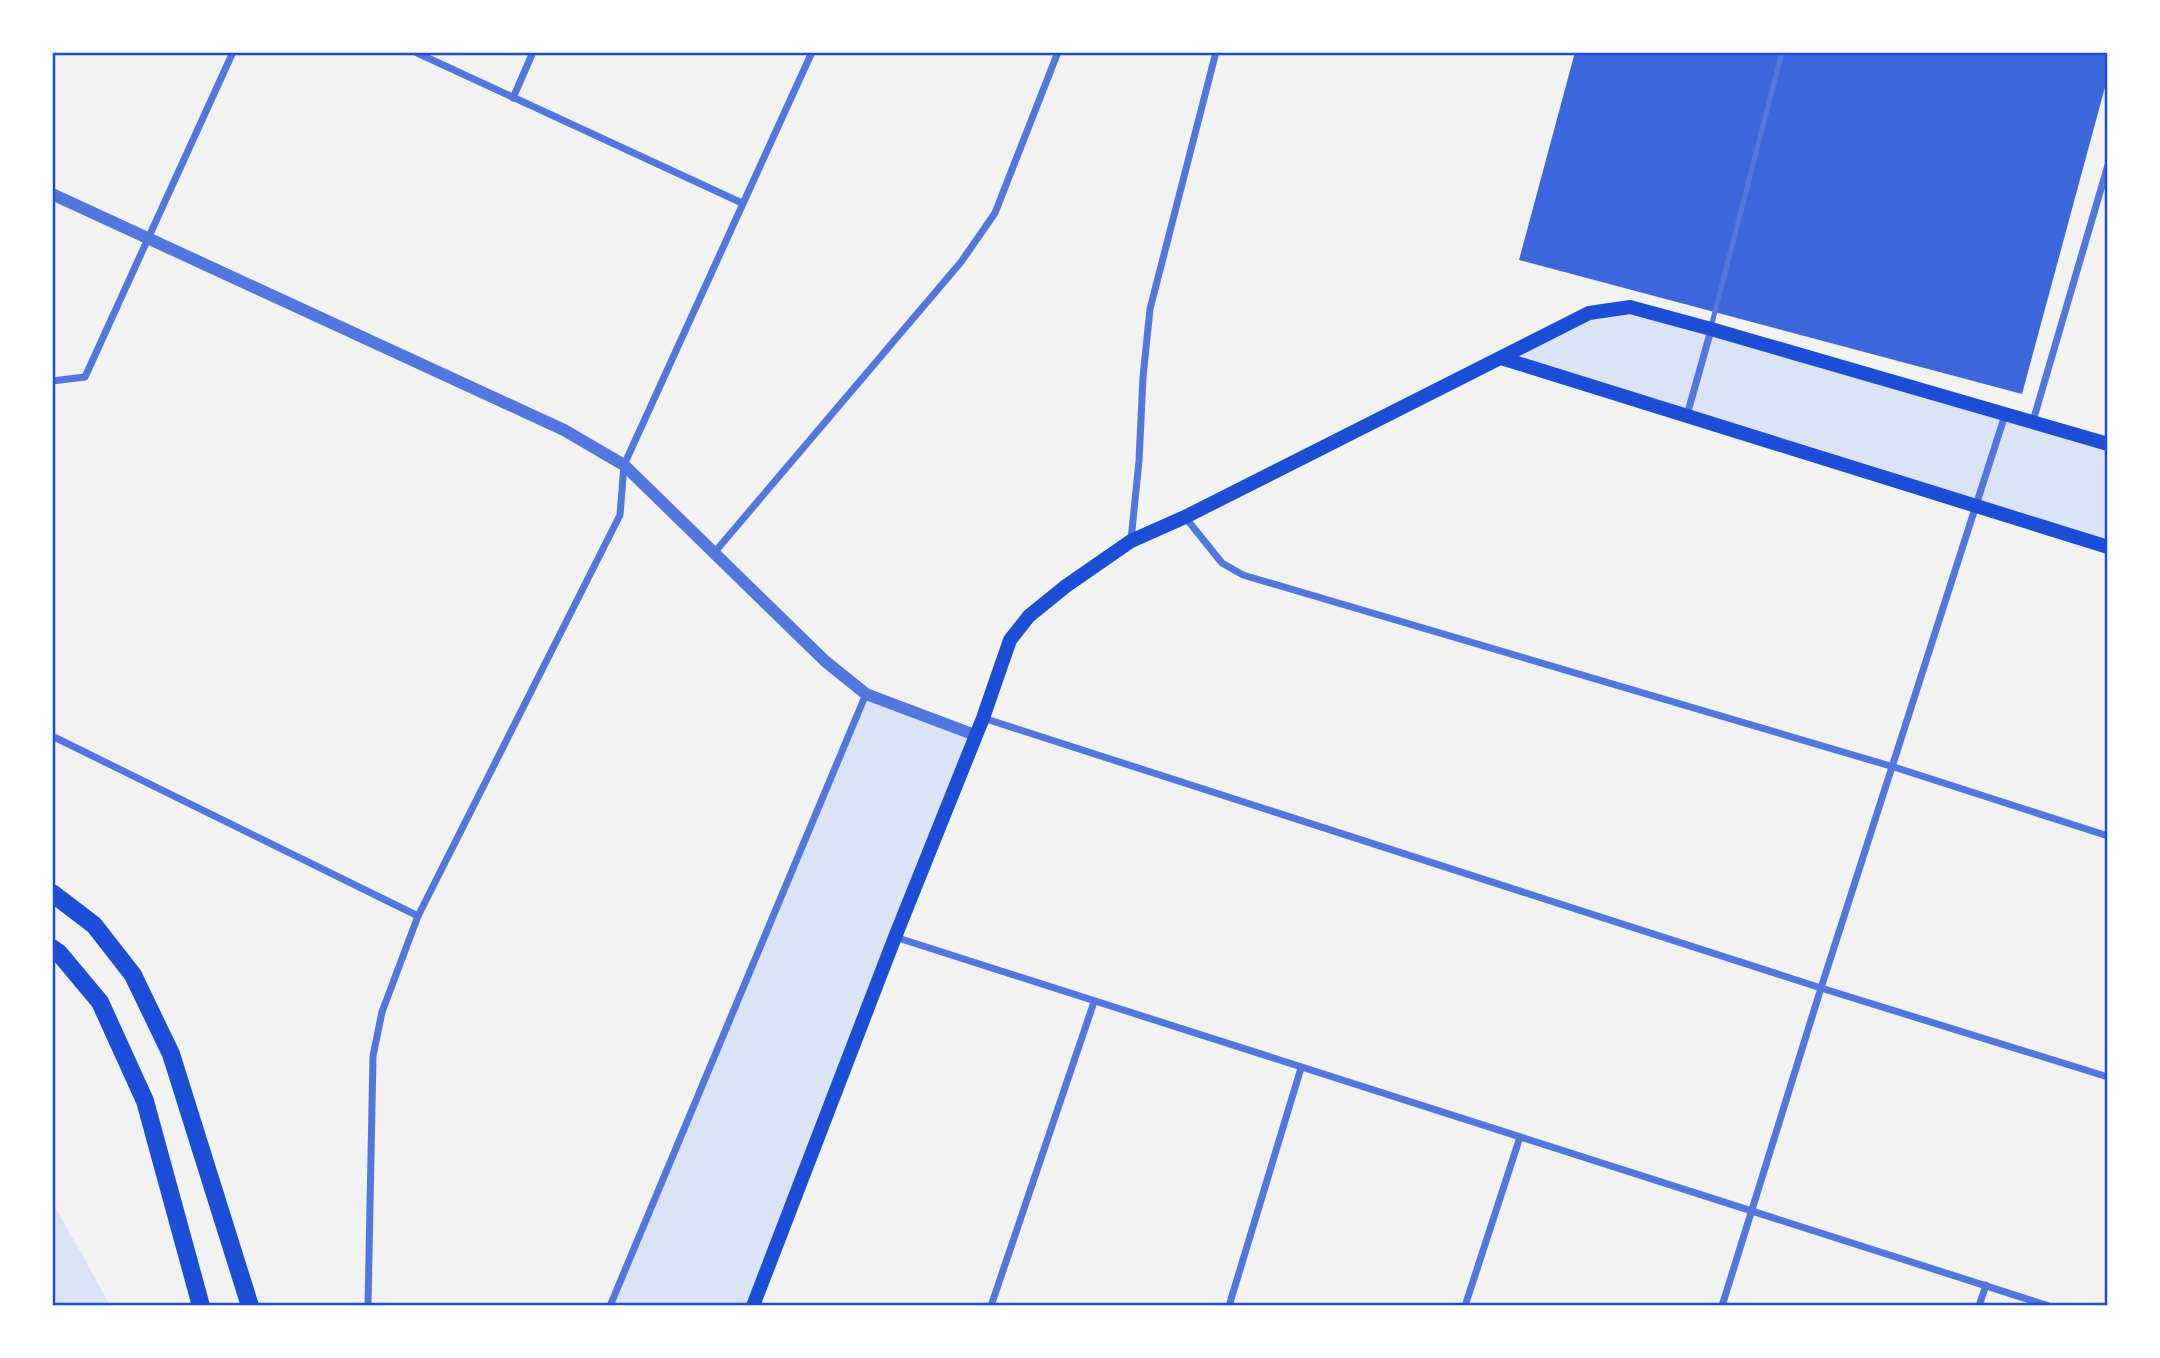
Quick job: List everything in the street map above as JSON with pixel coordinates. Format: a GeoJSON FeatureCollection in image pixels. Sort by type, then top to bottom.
{"type":"FeatureCollection","features":[{"type":"Feature","properties":{"kind":"main road"},"geometry":{"type":"LineString","coordinates":[[753,1306],[895,937],[983,718],[1010,640],[1029,616],[1066,586],[1131,541],[1185,517],[1589,313],[1630,307],[2108,444]]}},
{"type":"Feature","properties":{"kind":"main road"},"geometry":{"type":"LineString","coordinates":[[1501,358],[2108,547]]}},
{"type":"Feature","properties":{"kind":"main road"},"geometry":{"type":"LineString","coordinates":[[52,893],[94,925],[133,975],[172,1054],[250,1306]]}},
{"type":"Feature","properties":{"kind":"main road"},"geometry":{"type":"LineString","coordinates":[[52,948],[100,1002],[145,1101],[201,1306]]}},
{"type":"Feature","properties":{"kind":"street"},"geometry":{"type":"LineString","coordinates":[[52,382],[85,377],[233,52]]}},
{"type":"Feature","properties":{"kind":"street"},"geometry":{"type":"LineString","coordinates":[[415,52],[742,203]]}},
{"type":"Feature","properties":{"kind":"street"},"geometry":{"type":"LineString","coordinates":[[513,98],[533,52]]}},
{"type":"Feature","properties":{"kind":"street"},"geometry":{"type":"LineString","coordinates":[[368,1306],[373,1056],[382,1012],[418,916],[620,515],[624,465],[812,52]]}},
{"type":"Feature","properties":{"kind":"street"},"geometry":{"type":"LineString","coordinates":[[714,553],[961,262],[995,213],[1058,52]]}},
{"type":"Feature","properties":{"kind":"street"},"geometry":{"type":"LineString","coordinates":[[1131,541],[1150,309],[1216,52]]}},
{"type":"Feature","properties":{"kind":"street"},"geometry":{"type":"LineString","coordinates":[[2033,421],[2108,165]]}},
{"type":"Feature","properties":{"kind":"street"},"geometry":{"type":"LineString","coordinates":[[52,194],[564,430],[624,465],[825,662],[866,694],[975,735]]}},
{"type":"Feature","properties":{"kind":"street"},"geometry":{"type":"LineString","coordinates":[[1687,415],[1711,329]]}},
{"type":"Feature","properties":{"kind":"street"},"geometry":{"type":"LineString","coordinates":[[1722,1306],[2005,415]]}},
{"type":"Feature","properties":{"kind":"street"},"geometry":{"type":"LineString","coordinates":[[1185,517],[1222,563],[1243,575],[1894,767],[2108,836]]}},
{"type":"Feature","properties":{"kind":"street"},"geometry":{"type":"LineString","coordinates":[[610,1306],[866,694]]}},
{"type":"Feature","properties":{"kind":"street"},"geometry":{"type":"LineString","coordinates":[[983,718],[1821,988],[2108,1077]]}},
{"type":"Feature","properties":{"kind":"street"},"geometry":{"type":"LineString","coordinates":[[52,736],[418,916]]}},
{"type":"Feature","properties":{"kind":"street"},"geometry":{"type":"LineString","coordinates":[[895,937],[2049,1306]]}},
{"type":"Feature","properties":{"kind":"street"},"geometry":{"type":"LineString","coordinates":[[990,1306],[1094,1002]]}},
{"type":"Feature","properties":{"kind":"street"},"geometry":{"type":"LineString","coordinates":[[1229,1306],[1301,1068]]}},
{"type":"Feature","properties":{"kind":"street"},"geometry":{"type":"LineString","coordinates":[[1465,1306],[1520,1137]]}},
{"type":"Feature","properties":{"kind":"street"},"geometry":{"type":"LineString","coordinates":[[1979,1306],[1986,1285]]}},
{"type":"Feature","properties":{"kind":"lane"},"geometry":{"type":"LineString","coordinates":[[1711,329],[1782,52]]}},
{"type":"Feature","properties":{"kind":"shaded area"},"geometry":{"type":"Polygon","coordinates":[[[1630,307],[2107,444],[2107,547],[1501,358],[1589,313],[1630,307]]]}},
{"type":"Feature","properties":{"kind":"shaded area"},"geometry":{"type":"Polygon","coordinates":[[[866,694],[975,735],[753,1305],[610,1306],[866,694]]]}},
{"type":"Feature","properties":{"kind":"shaded area"},"geometry":{"type":"Polygon","coordinates":[[[53,1203],[110,1305],[53,1305],[53,1203]]]}},
{"type":"Feature","properties":{"kind":"building"},"geometry":{"type":"Polygon","coordinates":[[[1575,52],[2108,52],[2108,76],[2022,394],[1519,260],[1575,52]]]}}]}
